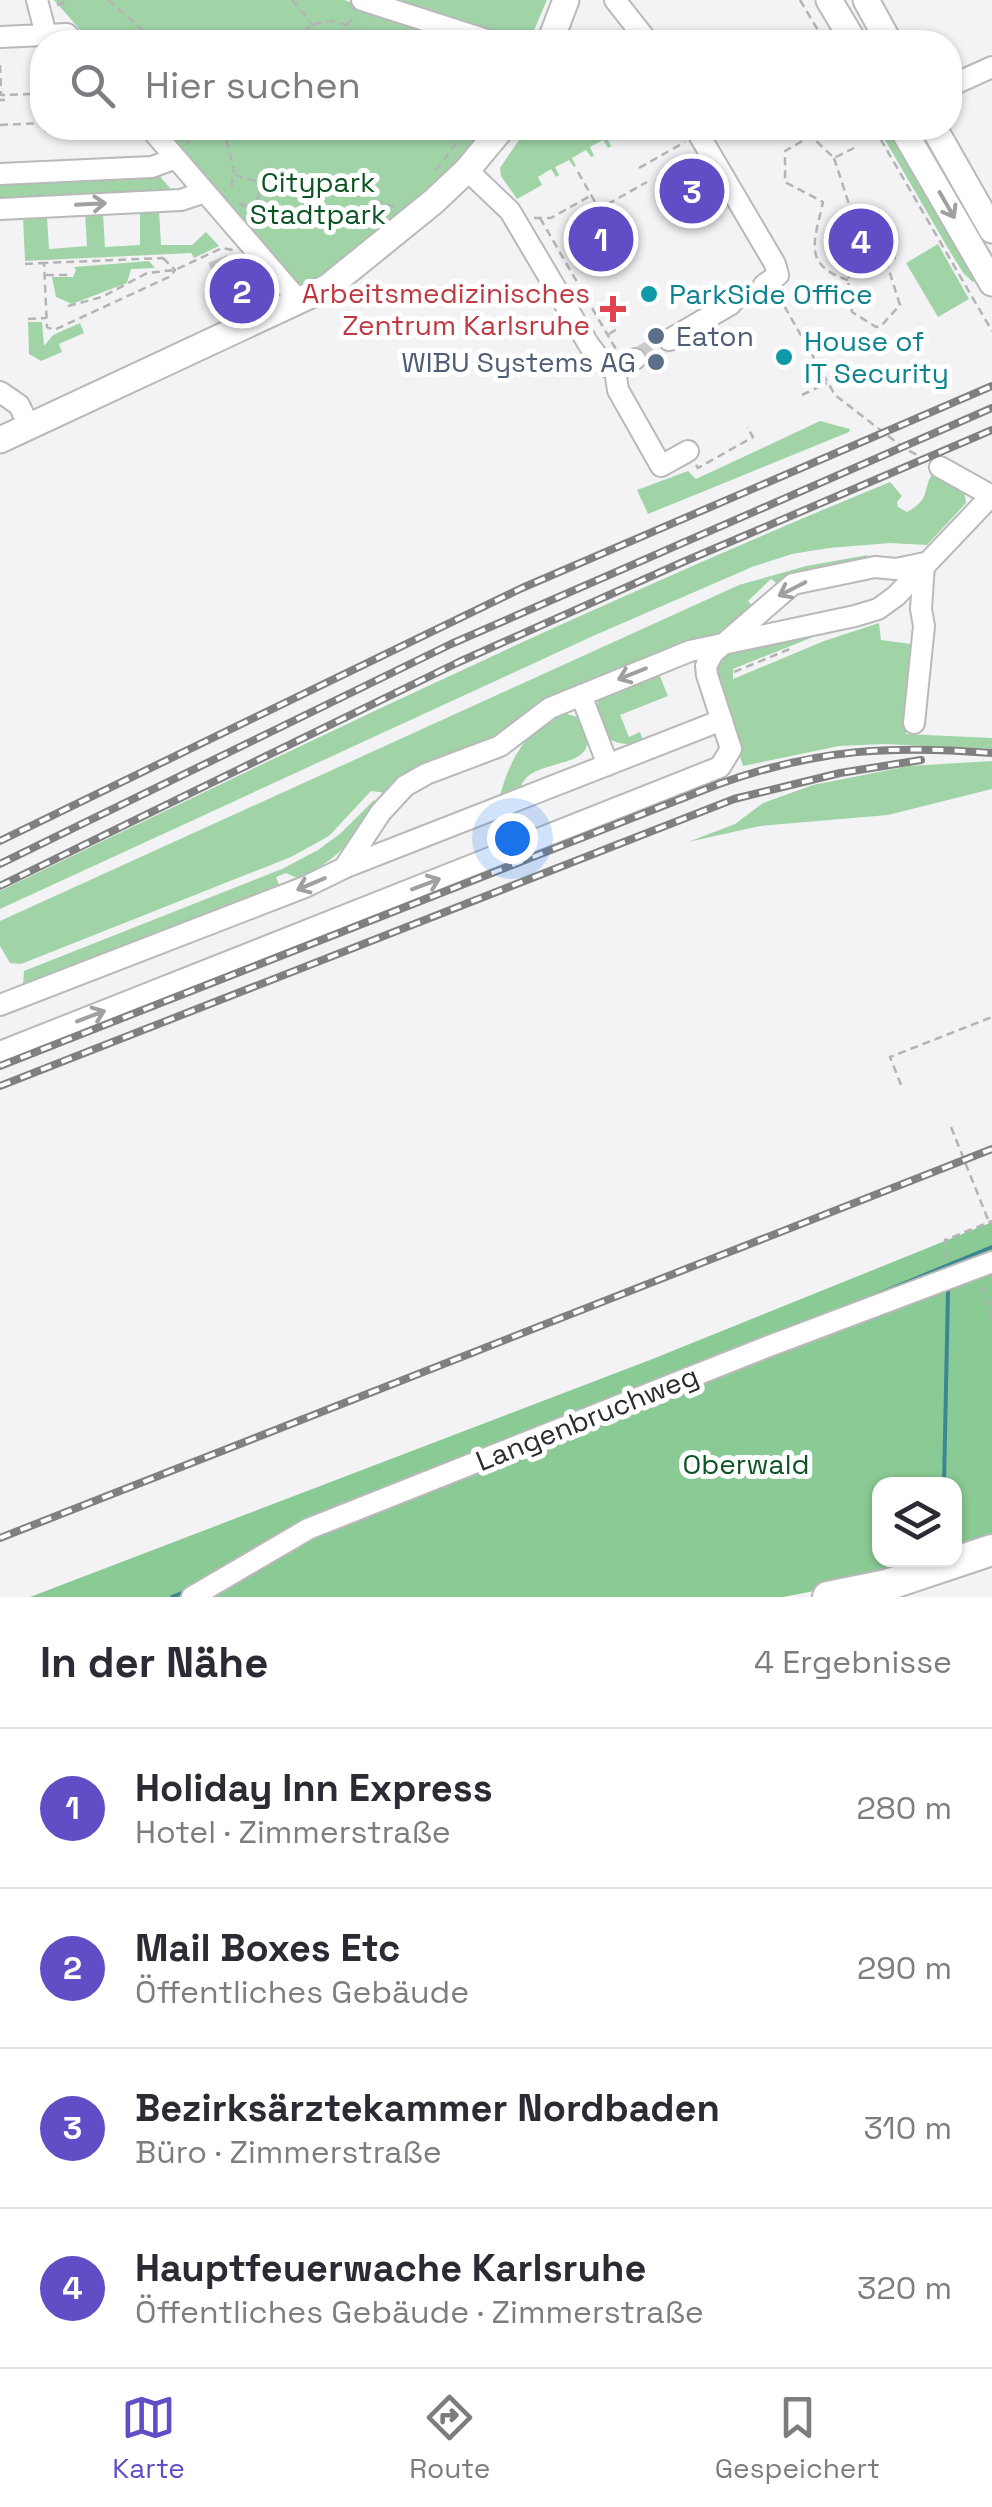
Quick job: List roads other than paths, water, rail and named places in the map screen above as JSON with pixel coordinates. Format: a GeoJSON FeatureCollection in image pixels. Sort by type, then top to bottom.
{"type":"FeatureCollection","features":[{"type":"Feature","properties":{"kind":"highway"},"geometry":{"type":"LineString","coordinates":[[828,1597],[903,1580],[992,1550]]}},
{"type":"Feature","properties":{"kind":"main road"},"geometry":{"type":"LineString","coordinates":[[555,30],[566,0]]}},
{"type":"Feature","properties":{"kind":"main road"},"geometry":{"type":"LineString","coordinates":[[829,0],[847,30]]}},
{"type":"Feature","properties":{"kind":"main road"},"geometry":{"type":"LineString","coordinates":[[866,0],[882,30]]}},
{"type":"Feature","properties":{"kind":"main road"},"geometry":{"type":"LineString","coordinates":[[0,440],[300,302],[352,269],[467,170],[492,140]]}},
{"type":"Feature","properties":{"kind":"main road"},"geometry":{"type":"LineString","coordinates":[[908,140],[980,286]]}},
{"type":"Feature","properties":{"kind":"main road"},"geometry":{"type":"LineString","coordinates":[[941,140],[992,230]]}},
{"type":"Feature","properties":{"kind":"street"},"geometry":{"type":"LineString","coordinates":[[37,0],[45,30]]}},
{"type":"Feature","properties":{"kind":"street"},"geometry":{"type":"LineString","coordinates":[[362,0],[456,30]]}},
{"type":"Feature","properties":{"kind":"street"},"geometry":{"type":"LineString","coordinates":[[615,0],[640,30]]}},
{"type":"Feature","properties":{"kind":"street"},"geometry":{"type":"LineString","coordinates":[[0,37],[30,36]]}},
{"type":"Feature","properties":{"kind":"street"},"geometry":{"type":"LineString","coordinates":[[962,81],[992,67]]}},
{"type":"Feature","properties":{"kind":"street"},"geometry":{"type":"LineString","coordinates":[[160,140],[300,302]]}},
{"type":"Feature","properties":{"kind":"street"},"geometry":{"type":"LineString","coordinates":[[702,140],[774,264],[778,275],[767,283]]}},
{"type":"Feature","properties":{"kind":"street"},"geometry":{"type":"LineString","coordinates":[[0,174],[152,167],[176,158]]}},
{"type":"Feature","properties":{"kind":"street"},"geometry":{"type":"LineString","coordinates":[[467,170],[510,211],[530,222],[589,345],[604,365],[625,365],[618,390],[661,466],[688,451]]}},
{"type":"Feature","properties":{"kind":"street"},"geometry":{"type":"LineString","coordinates":[[0,209],[181,200],[205,192]]}},
{"type":"Feature","properties":{"kind":"street"},"geometry":{"type":"LineString","coordinates":[[669,340],[731,304]]}},
{"type":"Feature","properties":{"kind":"street"},"geometry":{"type":"LineString","coordinates":[[0,392],[19,404],[29,426]]}},
{"type":"Feature","properties":{"kind":"street"},"geometry":{"type":"LineString","coordinates":[[344,868],[405,786],[500,746],[538,714],[690,651],[878,609],[911,582],[992,495],[940,467]]}},
{"type":"Feature","properties":{"kind":"street"},"geometry":{"type":"LineString","coordinates":[[0,1052],[707,774],[720,767],[731,749],[706,666],[713,653],[793,584],[875,567],[925,564]]}},
{"type":"Feature","properties":{"kind":"street"},"geometry":{"type":"LineString","coordinates":[[914,724],[924,626],[921,609],[925,564]]}},
{"type":"Feature","properties":{"kind":"street"},"geometry":{"type":"LineString","coordinates":[[581,695],[608,765]]}},
{"type":"Feature","properties":{"kind":"street"},"geometry":{"type":"LineString","coordinates":[[0,1005],[722,720]]}},
{"type":"Feature","properties":{"kind":"street","name":"Langenbruchweg"},"geometry":{"type":"LineString","coordinates":[[192,1597],[308,1529],[747,1354],[984,1265]]}},
{"type":"Feature","properties":{"kind":"waterway"},"geometry":{"type":"LineString","coordinates":[[876,1295],[992,1247]]}},
{"type":"Feature","properties":{"kind":"waterway"},"geometry":{"type":"LineString","coordinates":[[944,1477],[948,1291]]}},
{"type":"Feature","properties":{"kind":"waterway"},"geometry":{"type":"LineString","coordinates":[[172,1597],[184,1592]]}},
{"type":"Feature","properties":{"kind":"tunnel"},"geometry":{"type":"LineString","coordinates":[[212,272],[234,263]]}},
{"type":"Feature","properties":{"kind":"tunnel"},"geometry":{"type":"LineString","coordinates":[[731,304],[764,285]]}},
{"type":"Feature","properties":{"kind":"tunnel"},"geometry":{"type":"LineString","coordinates":[[635,359],[669,340]]}},
{"type":"Feature","properties":{"kind":"railway"},"geometry":{"type":"LineString","coordinates":[[0,841],[522,588],[992,386]]}},
{"type":"Feature","properties":{"kind":"railway"},"geometry":{"type":"LineString","coordinates":[[0,864],[451,644],[992,408]]}},
{"type":"Feature","properties":{"kind":"railway"},"geometry":{"type":"LineString","coordinates":[[0,886],[459,662],[992,430]]}},
{"type":"Feature","properties":{"kind":"railway"},"geometry":{"type":"LineString","coordinates":[[0,1066],[755,772],[854,752],[992,753]]}},
{"type":"Feature","properties":{"kind":"railway"},"geometry":{"type":"LineString","coordinates":[[0,1086],[734,799],[840,773],[921,760]]}},
{"type":"Feature","properties":{"kind":"railway"},"geometry":{"type":"LineString","coordinates":[[0,1538],[992,1149]]}},
{"type":"Feature","properties":{"kind":"place","name":"Bezirksärztekammer Nordbaden"},"geometry":{"type":"Point","coordinates":[692,191]}},
{"type":"Feature","properties":{"kind":"place","name":"Holiday Inn Express"},"geometry":{"type":"Point","coordinates":[601,239]}},
{"type":"Feature","properties":{"kind":"place","name":"Hauptfeuerwache Karlsruhe"},"geometry":{"type":"Point","coordinates":[861,241]}},
{"type":"Feature","properties":{"kind":"place","name":"Mail Boxes Etc"},"geometry":{"type":"Point","coordinates":[242,291]}},
{"type":"Feature","properties":{"kind":"place","name":"ParkSide Office"},"geometry":{"type":"Point","coordinates":[649,294]}},
{"type":"Feature","properties":{"kind":"place","name":"Arbeitsmedizinisches Zentrum Karlsruhe"},"geometry":{"type":"Point","coordinates":[613,309]}},
{"type":"Feature","properties":{"kind":"place","name":"Eaton"},"geometry":{"type":"Point","coordinates":[656,336]}},
{"type":"Feature","properties":{"kind":"place","name":"House of IT Security"},"geometry":{"type":"Point","coordinates":[784,357]}},
{"type":"Feature","properties":{"kind":"place","name":"WIBU Systems AG"},"geometry":{"type":"Point","coordinates":[656,362]}},
{"type":"Feature","properties":{"kind":"park label","name":"Citypark Stadtpark"},"geometry":{"type":"Point","coordinates":[318,198]}},
{"type":"Feature","properties":{"kind":"park label","name":"Oberwald"},"geometry":{"type":"Point","coordinates":[746,1464]}}]}
